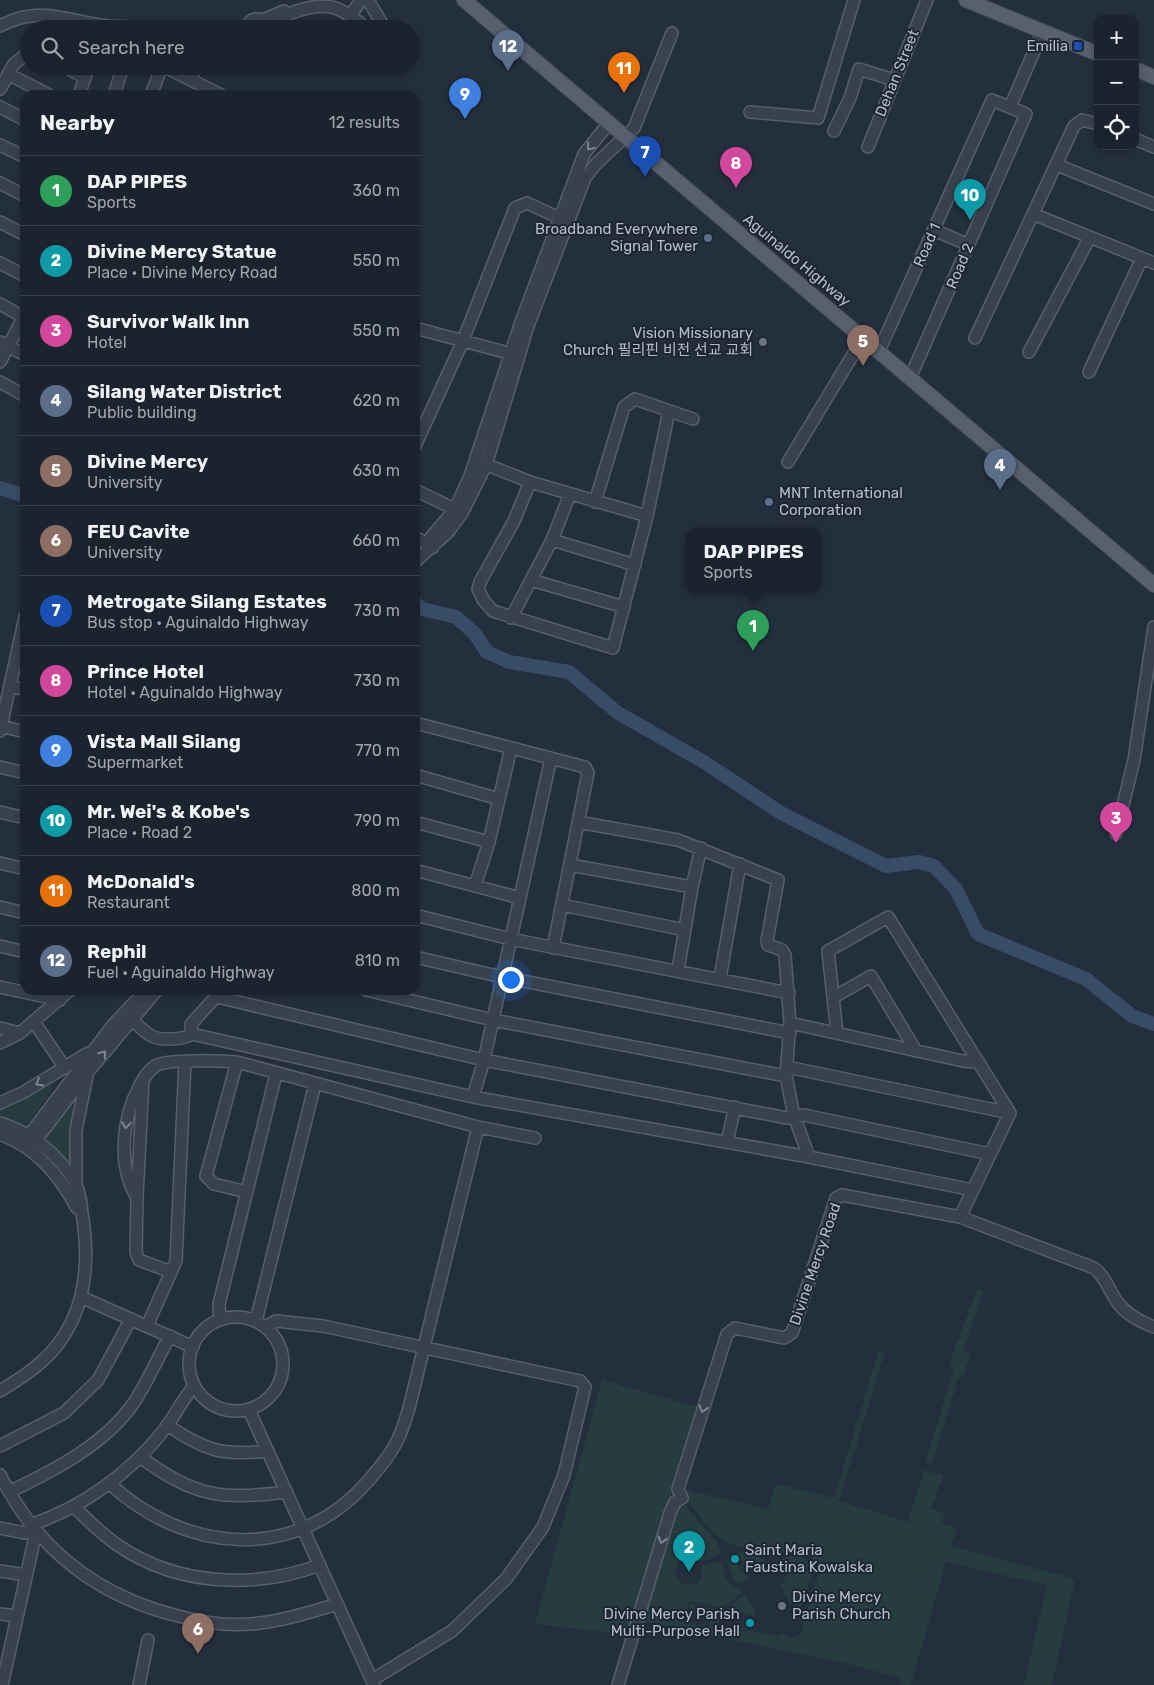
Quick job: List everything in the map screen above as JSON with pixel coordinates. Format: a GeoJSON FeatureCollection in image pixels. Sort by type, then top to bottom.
{"type":"FeatureCollection","features":[{"type":"Feature","properties":{"kind":"main road","name":"Aguinaldo Highway"},"geometry":{"type":"LineString","coordinates":[[464,0],[1154,584]]}},
{"type":"Feature","properties":{"kind":"main road"},"geometry":{"type":"LineString","coordinates":[[966,0],[1094,52]]}},
{"type":"Feature","properties":{"kind":"main road"},"geometry":{"type":"LineString","coordinates":[[1139,71],[1154,77]]}},
{"type":"Feature","properties":{"kind":"street"},"geometry":{"type":"LineString","coordinates":[[276,20],[304,0]]}},
{"type":"Feature","properties":{"kind":"street"},"geometry":{"type":"LineString","coordinates":[[347,0],[360,0]]}},
{"type":"Feature","properties":{"kind":"street"},"geometry":{"type":"LineString","coordinates":[[351,15],[360,0]]}},
{"type":"Feature","properties":{"kind":"street"},"geometry":{"type":"LineString","coordinates":[[368,0],[380,20]]}},
{"type":"Feature","properties":{"kind":"street"},"geometry":{"type":"LineString","coordinates":[[750,112],[818,118],[854,0]]}},
{"type":"Feature","properties":{"kind":"street","name":"Dehan Street"},"geometry":{"type":"LineString","coordinates":[[868,147],[927,0]]}},
{"type":"Feature","properties":{"kind":"street"},"geometry":{"type":"LineString","coordinates":[[279,20],[309,3],[324,1],[357,20]]}},
{"type":"Feature","properties":{"kind":"street"},"geometry":{"type":"LineString","coordinates":[[0,26],[22,16],[47,14],[79,20]]}},
{"type":"Feature","properties":{"kind":"street"},"geometry":{"type":"LineString","coordinates":[[1010,107],[1043,32]]}},
{"type":"Feature","properties":{"kind":"street"},"geometry":{"type":"LineString","coordinates":[[563,220],[585,178],[624,136],[634,128],[672,33]]}},
{"type":"Feature","properties":{"kind":"street"},"geometry":{"type":"LineString","coordinates":[[0,89],[14,64],[20,59]]}},
{"type":"Feature","properties":{"kind":"street"},"geometry":{"type":"LineString","coordinates":[[834,131],[850,98],[859,69],[894,80]]}},
{"type":"Feature","properties":{"kind":"street"},"geometry":{"type":"LineString","coordinates":[[8,74],[39,90]]}},
{"type":"Feature","properties":{"kind":"street"},"geometry":{"type":"LineString","coordinates":[[80,75],[85,78]]}},
{"type":"Feature","properties":{"kind":"street"},"geometry":{"type":"LineString","coordinates":[[81,90],[86,75]]}},
{"type":"Feature","properties":{"kind":"street"},"geometry":{"type":"LineString","coordinates":[[116,90],[120,75]]}},
{"type":"Feature","properties":{"kind":"street"},"geometry":{"type":"LineString","coordinates":[[153,90],[159,75]]}},
{"type":"Feature","properties":{"kind":"street"},"geometry":{"type":"LineString","coordinates":[[181,75],[210,90]]}},
{"type":"Feature","properties":{"kind":"street"},"geometry":{"type":"LineString","coordinates":[[191,80],[193,75]]}},
{"type":"Feature","properties":{"kind":"street","name":"Road 1"},"geometry":{"type":"LineString","coordinates":[[879,351],[992,100],[1010,107]]}},
{"type":"Feature","properties":{"kind":"street"},"geometry":{"type":"LineString","coordinates":[[0,107],[20,117]]}},
{"type":"Feature","properties":{"kind":"street","name":"Road 2"},"geometry":{"type":"LineString","coordinates":[[910,378],[1026,114],[1010,107]]}},
{"type":"Feature","properties":{"kind":"street"},"geometry":{"type":"LineString","coordinates":[[975,338],[1077,122],[1088,120],[1094,122]]}},
{"type":"Feature","properties":{"kind":"street"},"geometry":{"type":"LineString","coordinates":[[420,556],[458,511],[481,463],[514,355],[563,220],[584,154],[609,122]]}},
{"type":"Feature","properties":{"kind":"street"},"geometry":{"type":"LineString","coordinates":[[1139,141],[1154,147]]}},
{"type":"Feature","properties":{"kind":"street"},"geometry":{"type":"LineString","coordinates":[[0,144],[20,155]]}},
{"type":"Feature","properties":{"kind":"street"},"geometry":{"type":"LineString","coordinates":[[1057,165],[1154,204]]}},
{"type":"Feature","properties":{"kind":"street"},"geometry":{"type":"LineString","coordinates":[[0,183],[20,193]]}},
{"type":"Feature","properties":{"kind":"street"},"geometry":{"type":"LineString","coordinates":[[420,435],[462,343],[515,208],[527,203],[563,220]]}},
{"type":"Feature","properties":{"kind":"street"},"geometry":{"type":"LineString","coordinates":[[1032,214],[1154,263]]}},
{"type":"Feature","properties":{"kind":"street"},"geometry":{"type":"LineString","coordinates":[[0,222],[20,232]]}},
{"type":"Feature","properties":{"kind":"street"},"geometry":{"type":"LineString","coordinates":[[934,230],[969,245]]}},
{"type":"Feature","properties":{"kind":"street"},"geometry":{"type":"LineString","coordinates":[[1029,352],[1090,237]]}},
{"type":"Feature","properties":{"kind":"street"},"geometry":{"type":"LineString","coordinates":[[1089,372],[1142,258]]}},
{"type":"Feature","properties":{"kind":"street"},"geometry":{"type":"LineString","coordinates":[[0,263],[20,273]]}},
{"type":"Feature","properties":{"kind":"street"},"geometry":{"type":"LineString","coordinates":[[0,304],[20,314]]}},
{"type":"Feature","properties":{"kind":"street"},"geometry":{"type":"LineString","coordinates":[[0,362],[4,344],[20,322]]}},
{"type":"Feature","properties":{"kind":"street"},"geometry":{"type":"LineString","coordinates":[[420,330],[462,343],[514,355]]}},
{"type":"Feature","properties":{"kind":"street"},"geometry":{"type":"LineString","coordinates":[[788,462],[863,338]]}},
{"type":"Feature","properties":{"kind":"street"},"geometry":{"type":"LineString","coordinates":[[4,344],[20,352]]}},
{"type":"Feature","properties":{"kind":"street"},"geometry":{"type":"LineString","coordinates":[[0,382],[20,393]]}},
{"type":"Feature","properties":{"kind":"street"},"geometry":{"type":"LineString","coordinates":[[595,502],[624,408],[628,402],[635,399],[693,419]]}},
{"type":"Feature","properties":{"kind":"street"},"geometry":{"type":"LineString","coordinates":[[530,482],[514,520],[478,589],[484,601],[493,611],[612,648],[647,516],[669,411]]}},
{"type":"Feature","properties":{"kind":"street"},"geometry":{"type":"LineString","coordinates":[[481,463],[530,482],[647,516]]}},
{"type":"Feature","properties":{"kind":"street"},"geometry":{"type":"LineString","coordinates":[[420,492],[458,511]]}},
{"type":"Feature","properties":{"kind":"street"},"geometry":{"type":"LineString","coordinates":[[511,618],[552,540],[570,494]]}},
{"type":"Feature","properties":{"kind":"street"},"geometry":{"type":"LineString","coordinates":[[420,540],[429,545]]}},
{"type":"Feature","properties":{"kind":"street"},"geometry":{"type":"LineString","coordinates":[[552,540],[635,564]]}},
{"type":"Feature","properties":{"kind":"street"},"geometry":{"type":"LineString","coordinates":[[420,551],[429,545]]}},
{"type":"Feature","properties":{"kind":"street"},"geometry":{"type":"LineString","coordinates":[[531,580],[624,607]]}},
{"type":"Feature","properties":{"kind":"street"},"geometry":{"type":"LineString","coordinates":[[1116,834],[1134,760],[1154,627]]}},
{"type":"Feature","properties":{"kind":"street"},"geometry":{"type":"LineString","coordinates":[[20,650],[0,728],[20,731]]}},
{"type":"Feature","properties":{"kind":"street"},"geometry":{"type":"LineString","coordinates":[[10,686],[20,689]]}},
{"type":"Feature","properties":{"kind":"street"},"geometry":{"type":"LineString","coordinates":[[420,724],[585,767],[588,773],[553,948]]}},
{"type":"Feature","properties":{"kind":"street"},"geometry":{"type":"LineString","coordinates":[[475,886],[489,842],[511,748]]}},
{"type":"Feature","properties":{"kind":"street"},"geometry":{"type":"LineString","coordinates":[[473,1097],[484,1060],[551,758]]}},
{"type":"Feature","properties":{"kind":"street"},"geometry":{"type":"LineString","coordinates":[[0,766],[20,772]]}},
{"type":"Feature","properties":{"kind":"street"},"geometry":{"type":"LineString","coordinates":[[420,776],[499,798]]}},
{"type":"Feature","properties":{"kind":"street"},"geometry":{"type":"LineString","coordinates":[[0,812],[20,817]]}},
{"type":"Feature","properties":{"kind":"street"},"geometry":{"type":"LineString","coordinates":[[578,822],[678,840],[778,880],[779,884],[768,941],[772,948],[784,952],[789,993],[790,1028],[786,1072],[794,1116],[809,1157]]}},
{"type":"Feature","properties":{"kind":"street"},"geometry":{"type":"LineString","coordinates":[[420,823],[489,842]]}},
{"type":"Feature","properties":{"kind":"street"},"geometry":{"type":"LineString","coordinates":[[678,970],[692,887],[701,848]]}},
{"type":"Feature","properties":{"kind":"street"},"geometry":{"type":"LineString","coordinates":[[0,863],[20,869]]}},
{"type":"Feature","properties":{"kind":"street"},"geometry":{"type":"LineString","coordinates":[[720,978],[740,864]]}},
{"type":"Feature","properties":{"kind":"street"},"geometry":{"type":"LineString","coordinates":[[570,866],[692,887]]}},
{"type":"Feature","properties":{"kind":"street"},"geometry":{"type":"LineString","coordinates":[[420,871],[520,898]]}},
{"type":"Feature","properties":{"kind":"street"},"geometry":{"type":"LineString","coordinates":[[562,905],[685,930]]}},
{"type":"Feature","properties":{"kind":"street"},"geometry":{"type":"LineString","coordinates":[[0,907],[20,912]]}},
{"type":"Feature","properties":{"kind":"street"},"geometry":{"type":"LineString","coordinates":[[420,916],[553,948],[720,978],[789,993]]}},
{"type":"Feature","properties":{"kind":"street"},"geometry":{"type":"LineString","coordinates":[[837,1033],[828,952],[888,917],[1010,1113]]}},
{"type":"Feature","properties":{"kind":"street"},"geometry":{"type":"LineString","coordinates":[[0,946],[20,951]]}},
{"type":"Feature","properties":{"kind":"street"},"geometry":{"type":"LineString","coordinates":[[420,958],[502,977],[790,1028],[837,1033],[916,1051],[978,1062]]}},
{"type":"Feature","properties":{"kind":"street"},"geometry":{"type":"LineString","coordinates":[[834,997],[872,976],[916,1051]]}},
{"type":"Feature","properties":{"kind":"street"},"geometry":{"type":"LineString","coordinates":[[0,987],[20,991]]}},
{"type":"Feature","properties":{"kind":"street"},"geometry":{"type":"LineString","coordinates":[[37,995],[60,1000]]}},
{"type":"Feature","properties":{"kind":"street"},"geometry":{"type":"LineString","coordinates":[[0,1042],[20,1033],[65,995]]}},
{"type":"Feature","properties":{"kind":"street"},"geometry":{"type":"LineString","coordinates":[[29,1142],[95,1048],[142,995]]}},
{"type":"Feature","properties":{"kind":"street"},"geometry":{"type":"LineString","coordinates":[[29,1142],[153,995]]}},
{"type":"Feature","properties":{"kind":"street"},"geometry":{"type":"LineString","coordinates":[[192,1034],[191,1024],[219,995]]}},
{"type":"Feature","properties":{"kind":"street"},"geometry":{"type":"LineString","coordinates":[[224,995],[484,1060],[787,1118],[804,1115],[990,1154]]}},
{"type":"Feature","properties":{"kind":"street"},"geometry":{"type":"LineString","coordinates":[[387,995],[493,1020],[1010,1113]]}},
{"type":"Feature","properties":{"kind":"street"},"geometry":{"type":"LineString","coordinates":[[131,1019],[152,1037],[179,1039],[187,1038],[192,1034]]}},
{"type":"Feature","properties":{"kind":"street"},"geometry":{"type":"LineString","coordinates":[[34,1022],[65,1068]]}},
{"type":"Feature","properties":{"kind":"street"},"geometry":{"type":"LineString","coordinates":[[0,1028],[20,1033]]}},
{"type":"Feature","properties":{"kind":"street"},"geometry":{"type":"LineString","coordinates":[[192,1034],[473,1097],[809,1157],[973,1190]]}},
{"type":"Feature","properties":{"kind":"street"},"geometry":{"type":"LineString","coordinates":[[0,1103],[24,1092],[95,1048]]}},
{"type":"Feature","properties":{"kind":"street"},"geometry":{"type":"LineString","coordinates":[[147,1326],[176,1261],[185,1062]]}},
{"type":"Feature","properties":{"kind":"street"},"geometry":{"type":"LineString","coordinates":[[237,1062],[206,1176],[214,1184],[246,1192]]}},
{"type":"Feature","properties":{"kind":"street"},"geometry":{"type":"LineString","coordinates":[[170,1272],[139,1260],[136,1252],[137,1198],[129,1185],[125,1153],[126,1120],[133,1099],[150,1069],[158,1064],[237,1062],[478,1127],[535,1138]]}},
{"type":"Feature","properties":{"kind":"street"},"geometry":{"type":"LineString","coordinates":[[0,1391],[24,1377],[63,1338],[73,1320],[81,1297],[86,1262],[83,1218],[76,1186],[76,1130],[88,1072]]}},
{"type":"Feature","properties":{"kind":"street"},"geometry":{"type":"LineString","coordinates":[[352,1093],[358,1072]]}},
{"type":"Feature","properties":{"kind":"street"},"geometry":{"type":"LineString","coordinates":[[220,1320],[219,1304],[276,1074]]}},
{"type":"Feature","properties":{"kind":"street"},"geometry":{"type":"LineString","coordinates":[[260,1324],[315,1084]]}},
{"type":"Feature","properties":{"kind":"street"},"geometry":{"type":"LineString","coordinates":[[727,1142],[735,1107]]}},
{"type":"Feature","properties":{"kind":"street"},"geometry":{"type":"LineString","coordinates":[[960,1217],[1010,1113]]}},
{"type":"Feature","properties":{"kind":"street"},"geometry":{"type":"LineString","coordinates":[[0,1123],[65,1168],[76,1186]]}},
{"type":"Feature","properties":{"kind":"street"},"geometry":{"type":"LineString","coordinates":[[109,1484],[146,1513],[180,1529],[218,1539],[250,1540],[281,1535],[303,1528],[337,1511],[360,1491],[385,1461],[399,1437],[409,1408],[422,1347],[478,1127]]}},
{"type":"Feature","properties":{"kind":"street"},"geometry":{"type":"LineString","coordinates":[[0,1134],[29,1142],[56,1173],[83,1218]]}},
{"type":"Feature","properties":{"kind":"street","name":"Divine Mercy Road"},"geometry":{"type":"LineString","coordinates":[[618,1685],[670,1513],[675,1502],[682,1498],[678,1489],[727,1334],[730,1330],[736,1328],[784,1338],[792,1333],[836,1198],[842,1195],[960,1217],[1094,1268],[1104,1278],[1120,1305],[1131,1315],[1154,1328]]}},
{"type":"Feature","properties":{"kind":"street"},"geometry":{"type":"LineString","coordinates":[[81,1297],[193,1347]]}},
{"type":"Feature","properties":{"kind":"street"},"geometry":{"type":"LineString","coordinates":[[238,1318],[260,1324],[275,1338],[281,1351],[283,1366],[280,1380],[273,1393],[262,1403],[249,1410],[224,1410],[212,1405],[202,1397],[194,1386],[189,1366],[193,1347],[204,1331],[220,1320],[238,1318]]}},
{"type":"Feature","properties":{"kind":"street"},"geometry":{"type":"LineString","coordinates":[[0,1446],[64,1413],[98,1380],[131,1319]]}},
{"type":"Feature","properties":{"kind":"street"},"geometry":{"type":"LineString","coordinates":[[249,1410],[373,1683],[452,1631],[506,1579],[543,1527],[564,1475],[585,1387],[580,1381],[323,1326],[276,1320],[260,1324]]}},
{"type":"Feature","properties":{"kind":"street"},"geometry":{"type":"LineString","coordinates":[[8,1492],[55,1469],[112,1428],[135,1401],[170,1336]]}},
{"type":"Feature","properties":{"kind":"street"},"geometry":{"type":"LineString","coordinates":[[0,1528],[25,1532],[109,1484],[140,1457],[167,1425],[194,1386]]}},
{"type":"Feature","properties":{"kind":"street"},"geometry":{"type":"LineString","coordinates":[[167,1425],[194,1443],[216,1451],[233,1454],[268,1452]]}},
{"type":"Feature","properties":{"kind":"street"},"geometry":{"type":"LineString","coordinates":[[140,1457],[166,1476],[204,1493],[245,1497],[286,1492]]}},
{"type":"Feature","properties":{"kind":"street"},"geometry":{"type":"LineString","coordinates":[[0,1475],[8,1492],[33,1528],[66,1561],[107,1590],[153,1610],[194,1620],[228,1624],[260,1623],[305,1614],[337,1604]]}},
{"type":"Feature","properties":{"kind":"street"},"geometry":{"type":"LineString","coordinates":[[73,1506],[97,1530],[120,1547],[163,1567],[190,1575],[241,1582],[266,1580],[294,1574],[320,1565]]}},
{"type":"Feature","properties":{"kind":"street"},"geometry":{"type":"LineString","coordinates":[[2,1685],[4,1656],[17,1616],[26,1575],[33,1528]]}},
{"type":"Feature","properties":{"kind":"street"},"geometry":{"type":"LineString","coordinates":[[0,1571],[26,1575]]}},
{"type":"Feature","properties":{"kind":"street"},"geometry":{"type":"LineString","coordinates":[[0,1614],[17,1616]]}},
{"type":"Feature","properties":{"kind":"street"},"geometry":{"type":"LineString","coordinates":[[139,1685],[148,1640]]}},
{"type":"Feature","properties":{"kind":"green space"},"geometry":{"type":"Polygon","coordinates":[[[51,1085],[53,1089],[23,1129],[0,1120],[0,1108],[51,1085]]]}},
{"type":"Feature","properties":{"kind":"green space"},"geometry":{"type":"Polygon","coordinates":[[[67,1103],[72,1104],[73,1111],[69,1133],[70,1159],[69,1162],[64,1163],[41,1137],[67,1103]]]}},
{"type":"Feature","properties":{"kind":"green space"},"geometry":{"type":"Polygon","coordinates":[[[977,1288],[984,1290],[963,1352],[970,1354],[964,1375],[959,1377],[932,1463],[926,1461],[954,1367],[949,1365],[977,1288]]]}},
{"type":"Feature","properties":{"kind":"green space"},"geometry":{"type":"Polygon","coordinates":[[[879,1350],[885,1352],[839,1501],[908,1522],[924,1470],[943,1476],[931,1509],[945,1514],[942,1523],[957,1528],[951,1546],[1075,1579],[1052,1685],[1024,1685],[1047,1585],[946,1562],[911,1685],[900,1685],[901,1678],[849,1664],[641,1621],[675,1510],[682,1501],[718,1544],[721,1553],[700,1563],[693,1558],[682,1559],[675,1569],[678,1581],[684,1585],[696,1584],[701,1578],[702,1566],[721,1561],[727,1582],[743,1592],[723,1608],[689,1601],[686,1614],[680,1613],[679,1621],[708,1627],[710,1619],[688,1614],[690,1603],[721,1610],[718,1629],[722,1629],[723,1625],[777,1636],[782,1633],[791,1638],[800,1635],[821,1565],[809,1555],[803,1553],[791,1552],[771,1558],[761,1551],[726,1542],[708,1527],[681,1492],[685,1490],[768,1509],[776,1484],[834,1498],[879,1350]]]}},
{"type":"Feature","properties":{"kind":"green space"},"geometry":{"type":"Polygon","coordinates":[[[602,1380],[698,1407],[629,1635],[535,1624],[602,1380]]]}},
{"type":"Feature","properties":{"kind":"green space"},"geometry":{"type":"Polygon","coordinates":[[[742,1552],[764,1559],[766,1564],[764,1570],[756,1574],[734,1553],[742,1552]]]}},
{"type":"Feature","properties":{"kind":"green space"},"geometry":{"type":"Polygon","coordinates":[[[787,1556],[800,1556],[814,1566],[802,1607],[792,1605],[780,1585],[785,1582],[783,1579],[787,1576],[782,1568],[778,1571],[773,1563],[787,1556]]]}},
{"type":"Feature","properties":{"kind":"green space"},"geometry":{"type":"Polygon","coordinates":[[[729,1557],[750,1577],[742,1583],[735,1582],[729,1567],[729,1557]]]}},
{"type":"Feature","properties":{"kind":"green space"},"geometry":{"type":"Polygon","coordinates":[[[745,1594],[755,1612],[754,1616],[727,1609],[745,1594]]]}},
{"type":"Feature","properties":{"kind":"waterway"},"geometry":{"type":"LineString","coordinates":[[0,488],[20,494]]}},
{"type":"Feature","properties":{"kind":"waterway"},"geometry":{"type":"LineString","coordinates":[[420,607],[456,617],[475,634],[487,652],[509,662],[569,672],[618,713],[704,762],[781,813],[886,866],[919,862],[934,866],[956,889],[978,934],[1086,979],[1132,1016],[1154,1024]]}},
{"type":"Feature","properties":{"kind":"place","name":"Emilia"},"geometry":{"type":"Point","coordinates":[1078,46]}},
{"type":"Feature","properties":{"kind":"place","name":"Rephil"},"geometry":{"type":"Point","coordinates":[508,71]}},
{"type":"Feature","properties":{"kind":"place","name":"McDonald's"},"geometry":{"type":"Point","coordinates":[624,93]}},
{"type":"Feature","properties":{"kind":"place","name":"Vista Mall Silang"},"geometry":{"type":"Point","coordinates":[465,119]}},
{"type":"Feature","properties":{"kind":"place","name":"Metrogate Silang Estates"},"geometry":{"type":"Point","coordinates":[645,177]}},
{"type":"Feature","properties":{"kind":"place","name":"Prince Hotel"},"geometry":{"type":"Point","coordinates":[736,188]}},
{"type":"Feature","properties":{"kind":"place","name":"Mr. Wei's & Kobe's"},"geometry":{"type":"Point","coordinates":[970,220]}},
{"type":"Feature","properties":{"kind":"place","name":"Broadband Everywhere Signal Tower"},"geometry":{"type":"Point","coordinates":[708,238]}},
{"type":"Feature","properties":{"kind":"place","name":"Vision Missionary Church 필리핀 비전 선교 교회"},"geometry":{"type":"Point","coordinates":[763,342]}},
{"type":"Feature","properties":{"kind":"place","name":"Divine Mercy"},"geometry":{"type":"Point","coordinates":[863,366]}},
{"type":"Feature","properties":{"kind":"place","name":"Silang Water District"},"geometry":{"type":"Point","coordinates":[1000,490]}},
{"type":"Feature","properties":{"kind":"place","name":"MNT International Corporation"},"geometry":{"type":"Point","coordinates":[769,502]}},
{"type":"Feature","properties":{"kind":"place","name":"DAP PIPES"},"geometry":{"type":"Point","coordinates":[753,651]}},
{"type":"Feature","properties":{"kind":"place","name":"Survivor Walk Inn"},"geometry":{"type":"Point","coordinates":[1116,843]}},
{"type":"Feature","properties":{"kind":"place","name":"Saint Maria Faustina Kowalska"},"geometry":{"type":"Point","coordinates":[735,1559]}},
{"type":"Feature","properties":{"kind":"place","name":"Divine Mercy Statue"},"geometry":{"type":"Point","coordinates":[689,1572]}},
{"type":"Feature","properties":{"kind":"place","name":"Divine Mercy Parish Church"},"geometry":{"type":"Point","coordinates":[782,1606]}},
{"type":"Feature","properties":{"kind":"place","name":"Divine Mercy Parish Multi-Purpose Hall"},"geometry":{"type":"Point","coordinates":[750,1623]}},
{"type":"Feature","properties":{"kind":"place","name":"FEU Cavite"},"geometry":{"type":"Point","coordinates":[198,1654]}}]}
